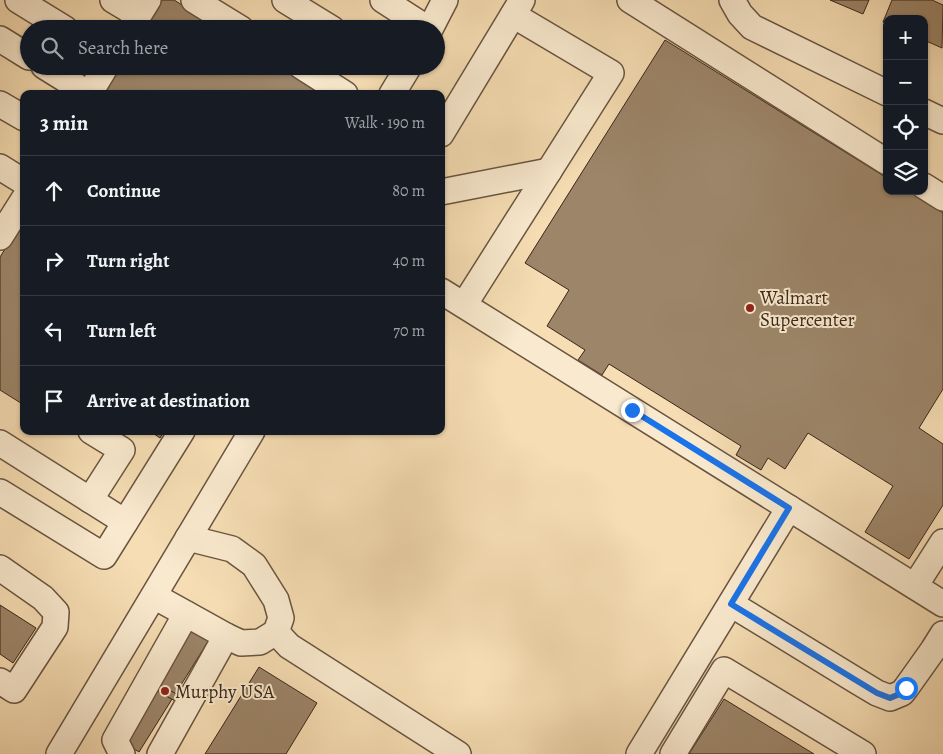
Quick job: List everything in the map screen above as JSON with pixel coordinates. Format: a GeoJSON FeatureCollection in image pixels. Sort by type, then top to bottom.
{"type":"FeatureCollection","features":[{"type":"Feature","properties":{"kind":"lane"},"geometry":{"type":"LineString","coordinates":[[18,0],[51,20]]}},
{"type":"Feature","properties":{"kind":"lane"},"geometry":{"type":"LineString","coordinates":[[113,0],[139,15]]}},
{"type":"Feature","properties":{"kind":"lane"},"geometry":{"type":"LineString","coordinates":[[194,0],[226,20]]}},
{"type":"Feature","properties":{"kind":"lane"},"geometry":{"type":"LineString","coordinates":[[285,0],[317,20]]}},
{"type":"Feature","properties":{"kind":"lane"},"geometry":{"type":"LineString","coordinates":[[383,0],[415,20]]}},
{"type":"Feature","properties":{"kind":"lane"},"geometry":{"type":"LineString","coordinates":[[434,20],[445,0]]}},
{"type":"Feature","properties":{"kind":"lane"},"geometry":{"type":"LineString","coordinates":[[630,0],[883,159]]}},
{"type":"Feature","properties":{"kind":"lane"},"geometry":{"type":"LineString","coordinates":[[732,0],[740,14],[752,27],[883,91]]}},
{"type":"Feature","properties":{"kind":"lane"},"geometry":{"type":"LineString","coordinates":[[445,127],[517,8],[611,73],[464,305]]}},
{"type":"Feature","properties":{"kind":"lane"},"geometry":{"type":"LineString","coordinates":[[0,39],[20,51]]}},
{"type":"Feature","properties":{"kind":"lane"},"geometry":{"type":"LineString","coordinates":[[58,75],[83,90]]}},
{"type":"Feature","properties":{"kind":"lane"},"geometry":{"type":"LineString","coordinates":[[91,90],[101,75]]}},
{"type":"Feature","properties":{"kind":"lane"},"geometry":{"type":"LineString","coordinates":[[315,75],[339,90]]}},
{"type":"Feature","properties":{"kind":"lane"},"geometry":{"type":"LineString","coordinates":[[0,104],[20,116]]}},
{"type":"Feature","properties":{"kind":"lane"},"geometry":{"type":"LineString","coordinates":[[928,114],[943,121]]}},
{"type":"Feature","properties":{"kind":"lane"},"geometry":{"type":"LineString","coordinates":[[0,167],[20,180]]}},
{"type":"Feature","properties":{"kind":"lane"},"geometry":{"type":"LineString","coordinates":[[445,191],[549,171]]}},
{"type":"Feature","properties":{"kind":"lane"},"geometry":{"type":"LineString","coordinates":[[928,189],[943,198]]}},
{"type":"Feature","properties":{"kind":"lane"},"geometry":{"type":"LineString","coordinates":[[3,225],[20,204]]}},
{"type":"Feature","properties":{"kind":"lane"},"geometry":{"type":"LineString","coordinates":[[445,293],[943,604]]}},
{"type":"Feature","properties":{"kind":"lane"},"geometry":{"type":"LineString","coordinates":[[90,500],[122,450],[98,435]]}},
{"type":"Feature","properties":{"kind":"lane"},"geometry":{"type":"LineString","coordinates":[[0,492],[104,556],[180,435]]}},
{"type":"Feature","properties":{"kind":"lane"},"geometry":{"type":"LineString","coordinates":[[63,753],[250,435]]}},
{"type":"Feature","properties":{"kind":"lane"},"geometry":{"type":"LineString","coordinates":[[0,443],[126,522]]}},
{"type":"Feature","properties":{"kind":"lane"},"geometry":{"type":"LineString","coordinates":[[639,754],[789,508]]}},
{"type":"Feature","properties":{"kind":"lane"},"geometry":{"type":"LineString","coordinates":[[154,596],[226,636],[241,642],[260,642],[276,632],[282,618],[276,600],[254,565],[232,549],[188,538]]}},
{"type":"Feature","properties":{"kind":"lane"},"geometry":{"type":"LineString","coordinates":[[915,586],[943,542]]}},
{"type":"Feature","properties":{"kind":"lane"},"geometry":{"type":"LineString","coordinates":[[0,568],[43,598],[56,612],[55,628],[14,690],[0,681]]}},
{"type":"Feature","properties":{"kind":"lane"},"geometry":{"type":"LineString","coordinates":[[731,604],[856,682],[890,698],[902,693],[943,634]]}},
{"type":"Feature","properties":{"kind":"lane"},"geometry":{"type":"LineString","coordinates":[[122,754],[116,740],[186,614]]}},
{"type":"Feature","properties":{"kind":"lane"},"geometry":{"type":"LineString","coordinates":[[276,632],[296,650],[449,751]]}},
{"type":"Feature","properties":{"kind":"lane"},"geometry":{"type":"LineString","coordinates":[[160,754],[226,636]]}},
{"type":"Feature","properties":{"kind":"lane"},"geometry":{"type":"LineString","coordinates":[[673,754],[724,670],[863,754]]}},
{"type":"Feature","properties":{"kind":"building"},"geometry":{"type":"Polygon","coordinates":[[[162,0],[174,0],[206,20],[150,20],[162,0]]]}},
{"type":"Feature","properties":{"kind":"building"},"geometry":{"type":"Polygon","coordinates":[[[830,0],[869,0],[863,14],[830,0]]]}},
{"type":"Feature","properties":{"kind":"building"},"geometry":{"type":"Polygon","coordinates":[[[892,0],[932,0],[943,5],[942,48],[928,42],[928,15],[886,15],[892,0]]]}},
{"type":"Feature","properties":{"kind":"building","name":"Walmart Supercenter"},"geometry":{"type":"Polygon","coordinates":[[[665,40],[883,176],[883,195],[914,195],[943,213],[943,389],[919,428],[943,444],[943,505],[909,559],[865,532],[893,486],[808,433],[785,469],[768,458],[761,470],[736,455],[741,446],[609,364],[602,375],[578,360],[585,350],[547,326],[569,290],[525,263],[665,40]]]}},
{"type":"Feature","properties":{"kind":"building"},"geometry":{"type":"Polygon","coordinates":[[[115,75],[295,75],[319,90],[105,90],[115,75]]]}},
{"type":"Feature","properties":{"kind":"building"},"geometry":{"type":"Polygon","coordinates":[[[20,225],[20,402],[0,390],[0,257],[20,225]]]}},
{"type":"Feature","properties":{"kind":"building"},"geometry":{"type":"Polygon","coordinates":[[[0,605],[36,628],[13,663],[0,654],[0,605]]]}},
{"type":"Feature","properties":{"kind":"building","name":"Murphy USA"},"geometry":{"type":"Polygon","coordinates":[[[191,630],[209,640],[139,752],[122,741],[191,630]]]}},
{"type":"Feature","properties":{"kind":"building"},"geometry":{"type":"Polygon","coordinates":[[[259,667],[317,703],[286,754],[205,754],[259,667]]]}},
{"type":"Feature","properties":{"kind":"building"},"geometry":{"type":"Polygon","coordinates":[[[160,685],[180,696],[177,702],[157,691],[160,685]]]}},
{"type":"Feature","properties":{"kind":"building"},"geometry":{"type":"Polygon","coordinates":[[[724,699],[814,754],[689,754],[724,699]]]}},
{"type":"Feature","properties":{"kind":"place","name":"Walmart Supercenter"},"geometry":{"type":"Point","coordinates":[750,308]}},
{"type":"Feature","properties":{"kind":"place","name":"Murphy USA"},"geometry":{"type":"Point","coordinates":[165,691]}},
{"type":"Feature","properties":{"kind":"route"},"geometry":{"type":"LineString","coordinates":[[632,410],[789,508],[731,604],[877,693],[890,698],[902,693],[906,688]]}}]}
